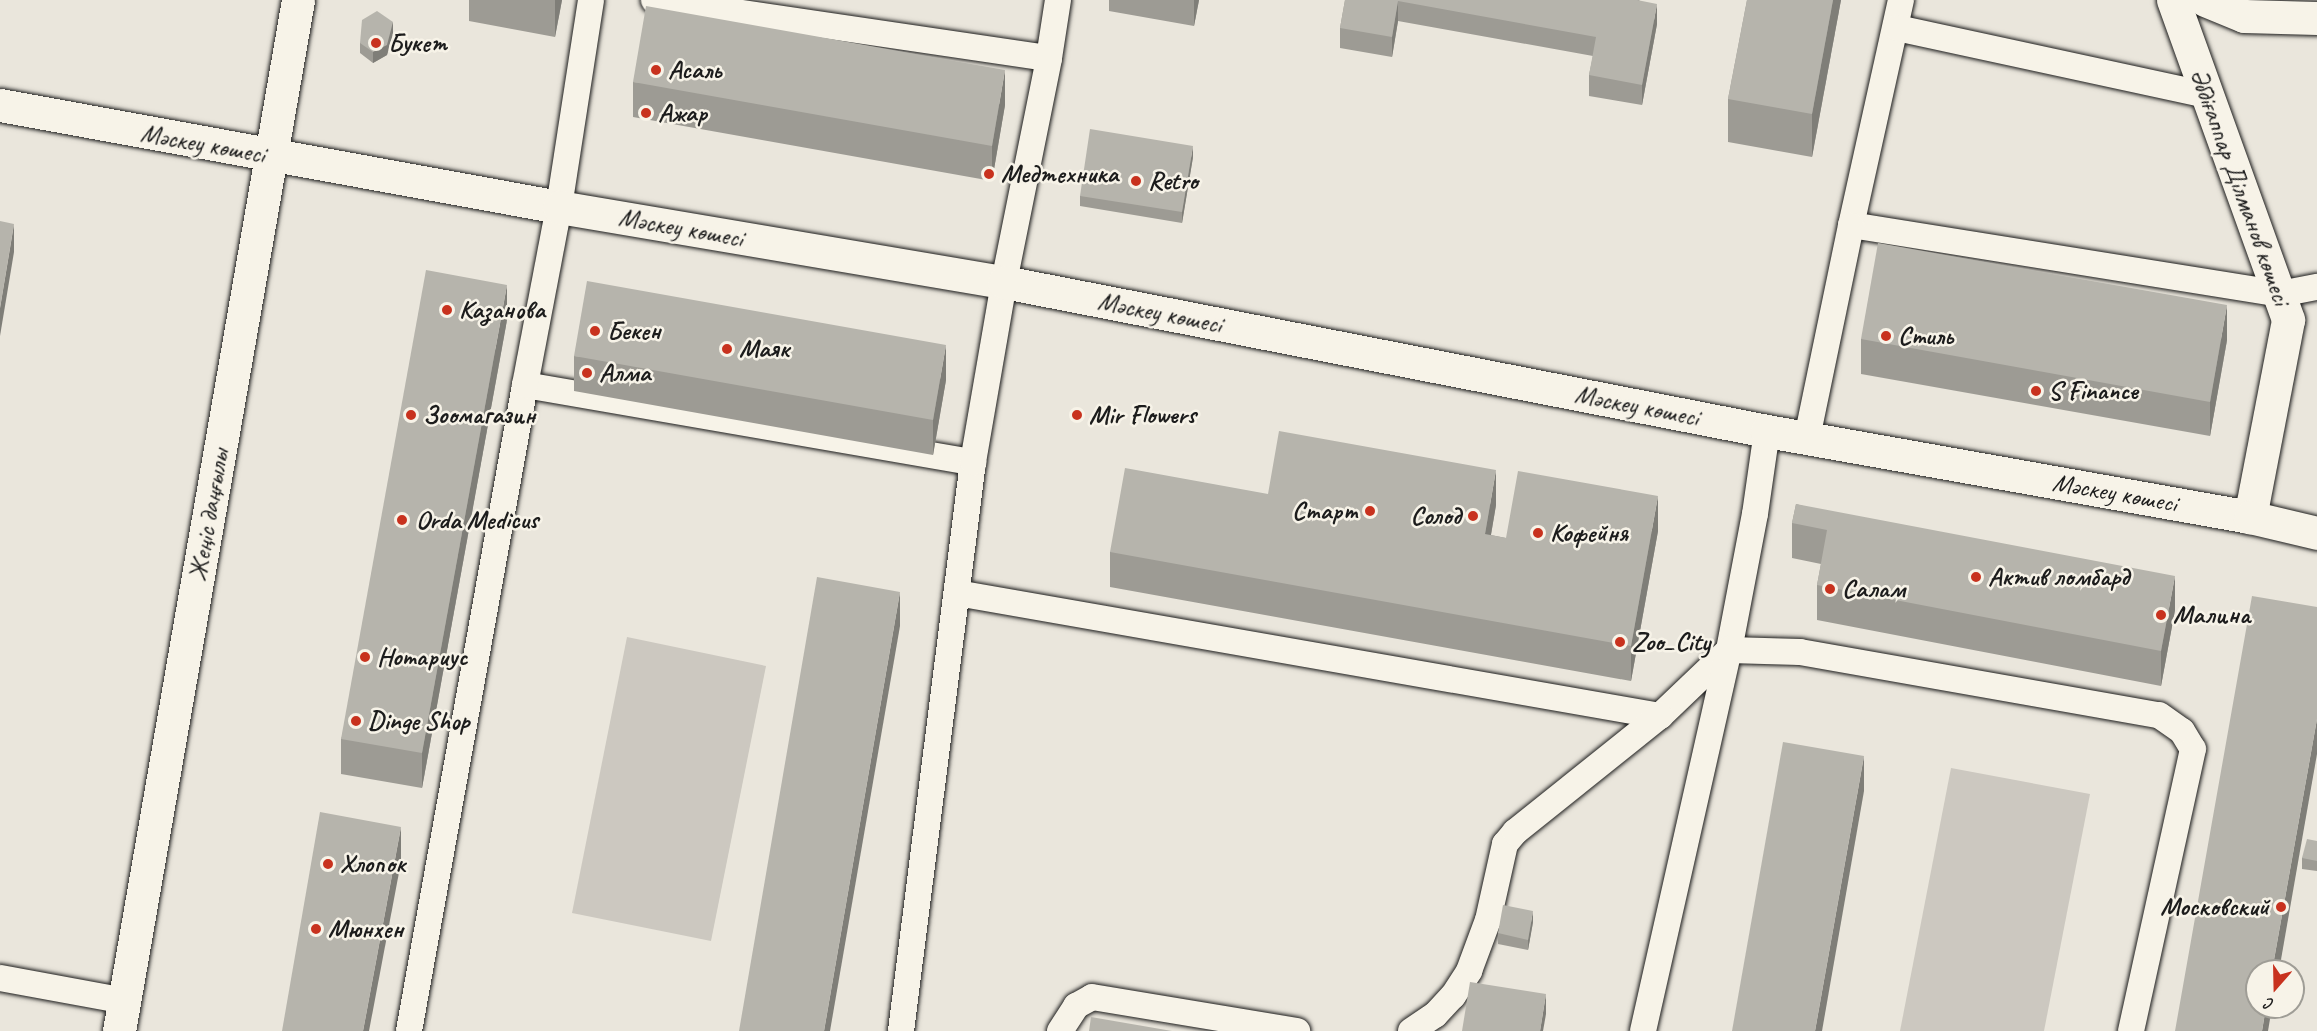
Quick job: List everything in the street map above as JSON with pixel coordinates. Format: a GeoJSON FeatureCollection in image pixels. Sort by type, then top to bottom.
{"type":"FeatureCollection","features":[{"type":"Feature","properties":{"kind":"street","name":"Жеңіс даңғылы"},"geometry":{"type":"LineString","coordinates":[[122,1016],[298,0]]}},
{"type":"Feature","properties":{"kind":"street","name":"Әбдіғаппар Ділманов көшесі"},"geometry":{"type":"LineString","coordinates":[[2173,0],[2288,320],[2250,517]]}},
{"type":"Feature","properties":{"kind":"street"},"geometry":{"type":"LineString","coordinates":[[2205,0],[2244,16],[2317,18]]}},
{"type":"Feature","properties":{"kind":"street","name":"Мәскеу көшесі"},"geometry":{"type":"LineString","coordinates":[[0,105],[559,207],[1004,282],[1767,431],[2250,517],[2317,533]]}},
{"type":"Feature","properties":{"kind":"lane"},"geometry":{"type":"LineString","coordinates":[[409,1031],[559,207],[591,0]]}},
{"type":"Feature","properties":{"kind":"lane"},"geometry":{"type":"LineString","coordinates":[[654,0],[1049,58]]}},
{"type":"Feature","properties":{"kind":"lane"},"geometry":{"type":"LineString","coordinates":[[901,1031],[973,462],[1004,282],[1049,58],[1058,0]]}},
{"type":"Feature","properties":{"kind":"lane"},"geometry":{"type":"LineString","coordinates":[[1807,438],[1851,225],[1897,28],[1901,0]]}},
{"type":"Feature","properties":{"kind":"lane"},"geometry":{"type":"LineString","coordinates":[[1897,28],[2207,95]]}},
{"type":"Feature","properties":{"kind":"lane"},"geometry":{"type":"LineString","coordinates":[[1851,225],[2280,294],[2317,287]]}},
{"type":"Feature","properties":{"kind":"lane"},"geometry":{"type":"LineString","coordinates":[[525,385],[973,462]]}},
{"type":"Feature","properties":{"kind":"lane"},"geometry":{"type":"LineString","coordinates":[[1643,1031],[1729,650],[1755,514],[1767,431]]}},
{"type":"Feature","properties":{"kind":"lane"},"geometry":{"type":"LineString","coordinates":[[957,593],[1660,716]]}},
{"type":"Feature","properties":{"kind":"lane"},"geometry":{"type":"LineString","coordinates":[[1411,1031],[1435,1015],[1453,996],[1469,971],[1488,920],[1505,844],[1515,831],[1660,716],[1729,650],[1800,652],[2159,715],[2182,732],[2193,749],[2131,1031]]}},
{"type":"Feature","properties":{"kind":"lane"},"geometry":{"type":"LineString","coordinates":[[0,978],[122,1016]]}},
{"type":"Feature","properties":{"kind":"lane"},"geometry":{"type":"LineString","coordinates":[[1060,1031],[1076,1006],[1092,997],[1297,1031]]}},
{"type":"Feature","properties":{"kind":"shaded area"},"geometry":{"type":"Polygon","coordinates":[[[627,637],[766,666],[711,941],[572,913],[627,637]]]}},
{"type":"Feature","properties":{"kind":"shaded area"},"geometry":{"type":"Polygon","coordinates":[[[1951,768],[2090,794],[2044,1031],[1900,1031],[1951,768]]]}},
{"type":"Feature","properties":{"kind":"building"},"geometry":{"type":"Polygon","coordinates":[[[1345,0],[1637,0],[1657,4],[1642,85],[1589,75],[1596,37],[1398,1],[1392,37],[1340,28],[1345,0]]]}},
{"type":"Feature","properties":{"kind":"building"},"geometry":{"type":"Polygon","coordinates":[[[1747,0],[1833,0],[1812,114],[1728,99],[1747,0]]]}},
{"type":"Feature","properties":{"kind":"building"},"geometry":{"type":"Polygon","coordinates":[[[646,6],[1005,70],[992,146],[633,82],[646,6]]]}},
{"type":"Feature","properties":{"kind":"building","name":"Букет"},"geometry":{"type":"Polygon","coordinates":[[[377,11],[393,22],[387,45],[373,52],[360,43],[362,20],[377,11]]]}},
{"type":"Feature","properties":{"kind":"building","name":"Retro"},"geometry":{"type":"Polygon","coordinates":[[[1090,129],[1193,146],[1182,212],[1080,196],[1090,129]]]}},
{"type":"Feature","properties":{"kind":"building"},"geometry":{"type":"Polygon","coordinates":[[[0,221],[14,224],[0,308],[0,221]]]}},
{"type":"Feature","properties":{"kind":"building"},"geometry":{"type":"Polygon","coordinates":[[[1878,243],[2227,305],[2210,402],[1861,339],[1878,243]]]}},
{"type":"Feature","properties":{"kind":"building"},"geometry":{"type":"Polygon","coordinates":[[[426,270],[507,285],[422,753],[341,739],[426,270]]]}},
{"type":"Feature","properties":{"kind":"building"},"geometry":{"type":"Polygon","coordinates":[[[587,281],[946,345],[933,420],[574,356],[587,281]]]}},
{"type":"Feature","properties":{"kind":"building"},"geometry":{"type":"Polygon","coordinates":[[[1279,431],[1496,470],[1485,534],[1506,538],[1518,471],[1658,496],[1631,646],[1110,552],[1125,468],[1268,494],[1279,431]]]}},
{"type":"Feature","properties":{"kind":"building"},"geometry":{"type":"Polygon","coordinates":[[[1796,504],[2175,576],[2161,651],[1817,585],[1827,530],[1792,523],[1796,504]]]}},
{"type":"Feature","properties":{"kind":"building"},"geometry":{"type":"Polygon","coordinates":[[[817,577],[900,592],[824,1031],[739,1031],[817,577]]]}},
{"type":"Feature","properties":{"kind":"building"},"geometry":{"type":"Polygon","coordinates":[[[2252,596],[2317,607],[2317,719],[2274,959],[2245,959],[2245,1019],[2264,1019],[2262,1031],[2175,1031],[2252,596]]]}},
{"type":"Feature","properties":{"kind":"building"},"geometry":{"type":"Polygon","coordinates":[[[1783,742],[1864,756],[1815,1031],[1732,1031],[1783,742]]]}},
{"type":"Feature","properties":{"kind":"building"},"geometry":{"type":"Polygon","coordinates":[[[320,812],[401,827],[363,1031],[282,1031],[320,812]]]}},
{"type":"Feature","properties":{"kind":"building"},"geometry":{"type":"Polygon","coordinates":[[[2307,839],[2317,841],[2317,861],[2302,858],[2307,839]]]}},
{"type":"Feature","properties":{"kind":"building"},"geometry":{"type":"Polygon","coordinates":[[[1503,905],[1533,911],[1528,940],[1498,933],[1503,905]]]}},
{"type":"Feature","properties":{"kind":"building"},"geometry":{"type":"Polygon","coordinates":[[[1470,982],[1546,994],[1540,1031],[1462,1031],[1470,982]]]}},
{"type":"Feature","properties":{"kind":"building"},"geometry":{"type":"Polygon","coordinates":[[[1091,1017],[1172,1031],[1089,1031],[1091,1017]]]}},
{"type":"Feature","properties":{"kind":"place","name":"Букет"},"geometry":{"type":"Point","coordinates":[376,43]}},
{"type":"Feature","properties":{"kind":"place","name":"Асаль"},"geometry":{"type":"Point","coordinates":[656,70]}},
{"type":"Feature","properties":{"kind":"place","name":"Ажар"},"geometry":{"type":"Point","coordinates":[646,113]}},
{"type":"Feature","properties":{"kind":"place","name":"Медтехника"},"geometry":{"type":"Point","coordinates":[989,174]}},
{"type":"Feature","properties":{"kind":"place","name":"Retro"},"geometry":{"type":"Point","coordinates":[1136,181]}},
{"type":"Feature","properties":{"kind":"place","name":"Казанова"},"geometry":{"type":"Point","coordinates":[447,310]}},
{"type":"Feature","properties":{"kind":"place","name":"Бекен"},"geometry":{"type":"Point","coordinates":[595,331]}},
{"type":"Feature","properties":{"kind":"place","name":"Стиль"},"geometry":{"type":"Point","coordinates":[1886,336]}},
{"type":"Feature","properties":{"kind":"place","name":"Маяк"},"geometry":{"type":"Point","coordinates":[727,349]}},
{"type":"Feature","properties":{"kind":"place","name":"Алма"},"geometry":{"type":"Point","coordinates":[587,373]}},
{"type":"Feature","properties":{"kind":"place","name":"S Finance"},"geometry":{"type":"Point","coordinates":[2036,391]}},
{"type":"Feature","properties":{"kind":"place","name":"Зоомагазин"},"geometry":{"type":"Point","coordinates":[411,415]}},
{"type":"Feature","properties":{"kind":"place","name":"Mir Flowers"},"geometry":{"type":"Point","coordinates":[1077,415]}},
{"type":"Feature","properties":{"kind":"place","name":"Старт"},"geometry":{"type":"Point","coordinates":[1370,511]}},
{"type":"Feature","properties":{"kind":"place","name":"Солод"},"geometry":{"type":"Point","coordinates":[1473,516]}},
{"type":"Feature","properties":{"kind":"place","name":"Orda Medicus"},"geometry":{"type":"Point","coordinates":[402,520]}},
{"type":"Feature","properties":{"kind":"place","name":"Кофейня"},"geometry":{"type":"Point","coordinates":[1538,533]}},
{"type":"Feature","properties":{"kind":"place","name":"Актив ломбард"},"geometry":{"type":"Point","coordinates":[1976,577]}},
{"type":"Feature","properties":{"kind":"place","name":"Салам"},"geometry":{"type":"Point","coordinates":[1830,589]}},
{"type":"Feature","properties":{"kind":"place","name":"Малина"},"geometry":{"type":"Point","coordinates":[2161,615]}},
{"type":"Feature","properties":{"kind":"place","name":"Zoo_City"},"geometry":{"type":"Point","coordinates":[1620,642]}},
{"type":"Feature","properties":{"kind":"place","name":"Нотариус"},"geometry":{"type":"Point","coordinates":[365,657]}},
{"type":"Feature","properties":{"kind":"place","name":"Dinge Shop"},"geometry":{"type":"Point","coordinates":[356,721]}},
{"type":"Feature","properties":{"kind":"place","name":"Хлопок"},"geometry":{"type":"Point","coordinates":[328,864]}},
{"type":"Feature","properties":{"kind":"place","name":"Московский"},"geometry":{"type":"Point","coordinates":[2281,907]}},
{"type":"Feature","properties":{"kind":"place","name":"Мюнхен"},"geometry":{"type":"Point","coordinates":[316,929]}}]}
